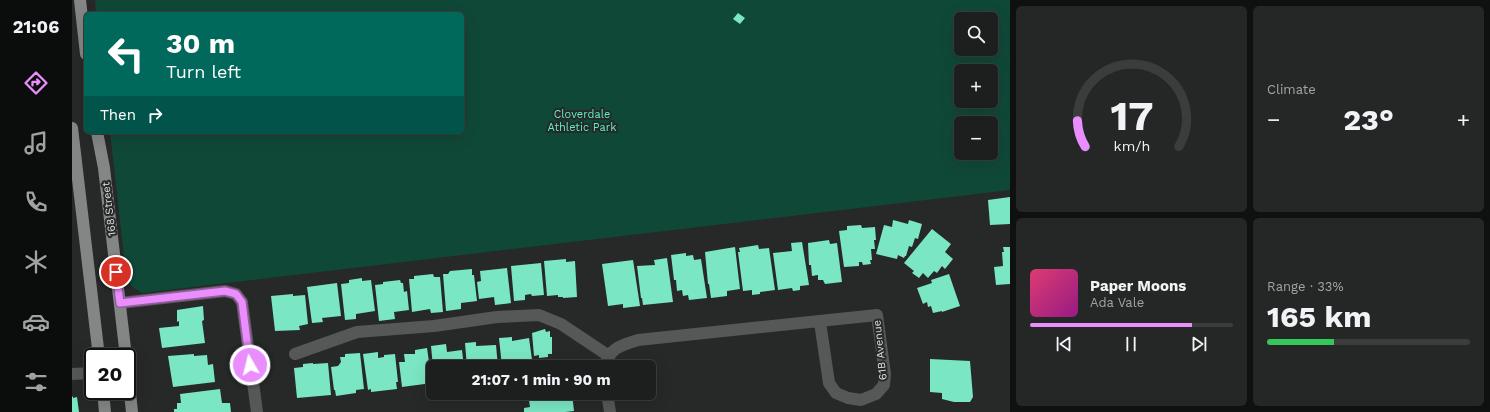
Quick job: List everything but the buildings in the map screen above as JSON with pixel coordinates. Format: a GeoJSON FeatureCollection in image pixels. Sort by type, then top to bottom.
{"type":"FeatureCollection","features":[{"type":"Feature","properties":{"kind":"main road"},"geometry":{"type":"LineString","coordinates":[[80,0],[84,36]]}},
{"type":"Feature","properties":{"kind":"main road"},"geometry":{"type":"LineString","coordinates":[[72,128],[98,348]]}},
{"type":"Feature","properties":{"kind":"main road","name":"168 Street"},"geometry":{"type":"LineString","coordinates":[[97,134],[104,168],[125,348]]}},
{"type":"Feature","properties":{"kind":"main road"},"geometry":{"type":"LineString","coordinates":[[104,400],[105,412]]}},
{"type":"Feature","properties":{"kind":"main road"},"geometry":{"type":"LineString","coordinates":[[131,400],[132,412]]}},
{"type":"Feature","properties":{"kind":"street"},"geometry":{"type":"LineString","coordinates":[[120,303],[225,291],[236,294],[242,302],[257,412]]}},
{"type":"Feature","properties":{"kind":"street"},"geometry":{"type":"LineString","coordinates":[[295,354],[357,332],[539,315],[561,324],[606,360]]}},
{"type":"Feature","properties":{"kind":"street","name":"61B Avenue"},"geometry":{"type":"LineString","coordinates":[[608,360],[620,345],[638,340],[877,315],[885,374],[884,386],[876,394],[862,400],[848,398],[836,393],[829,383],[820,322]]}},
{"type":"Feature","properties":{"kind":"street"},"geometry":{"type":"LineString","coordinates":[[72,374],[84,373]]}},
{"type":"Feature","properties":{"kind":"street"},"geometry":{"type":"LineString","coordinates":[[608,400],[610,412]]}},
{"type":"Feature","properties":{"kind":"green space","name":"Cloverdale Athletic Park"},"geometry":{"type":"Polygon","coordinates":[[[95,0],[1010,0],[1010,190],[142,293],[131,286],[126,274],[110,134],[464,134],[464,12],[96,12],[95,0]]]}},
{"type":"Feature","properties":{"kind":"route"},"geometry":{"type":"LineString","coordinates":[[116,272],[120,303],[225,291],[236,294],[242,302],[250,365]]}}]}
